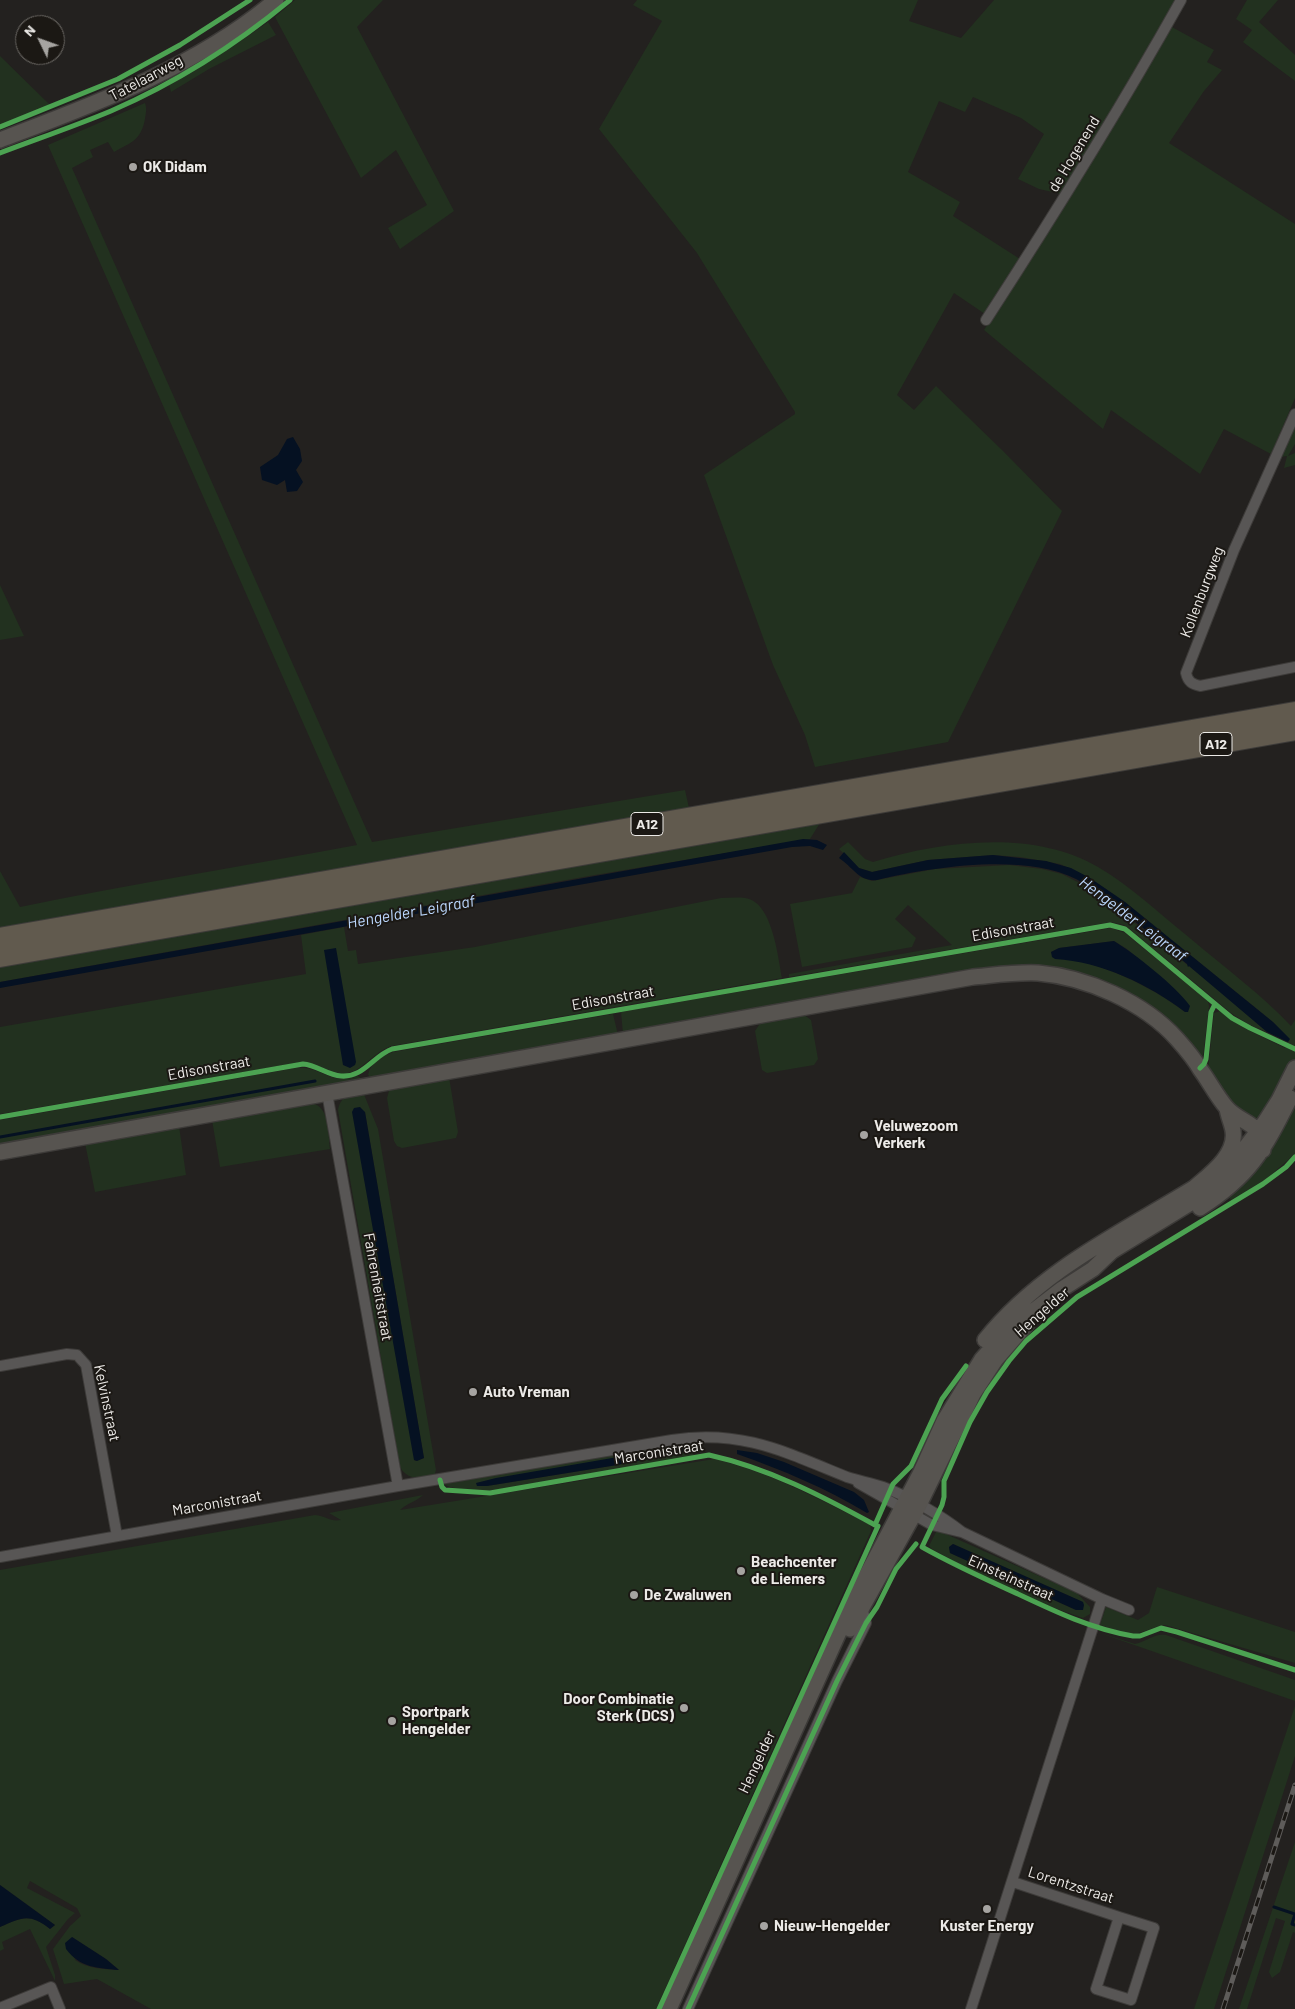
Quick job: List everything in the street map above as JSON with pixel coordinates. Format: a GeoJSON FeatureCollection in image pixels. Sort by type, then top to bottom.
{"type":"FeatureCollection","features":[{"type":"Feature","properties":{"kind":"highway","name":"A12"},"geometry":{"type":"LineString","coordinates":[[0,938],[1295,712]]}},
{"type":"Feature","properties":{"kind":"highway","name":"A12"},"geometry":{"type":"LineString","coordinates":[[0,957],[1295,730]]}},
{"type":"Feature","properties":{"kind":"main road","name":"Tatelaarweg"},"geometry":{"type":"LineString","coordinates":[[0,140],[147,81],[218,41],[276,0]]}},
{"type":"Feature","properties":{"kind":"main road"},"geometry":{"type":"LineString","coordinates":[[0,1152],[974,978],[1037,973],[1064,976],[1122,998],[1149,1015],[1175,1037],[1200,1068],[1227,1108],[1233,1132],[1232,1141]]}},
{"type":"Feature","properties":{"kind":"main road","name":"Hengelder"},"geometry":{"type":"LineString","coordinates":[[675,2009],[826,1675],[862,1607],[910,1507],[944,1422],[970,1377],[1000,1337],[1017,1320],[1036,1310],[1093,1269],[1112,1251],[1200,1197],[1219,1182],[1255,1128],[1279,1100],[1295,1068]]}},
{"type":"Feature","properties":{"kind":"main road","name":"Hengelder"},"geometry":{"type":"LineString","coordinates":[[1093,1269],[1111,1262],[1218,1197],[1240,1179],[1263,1150],[1295,1089]]}},
{"type":"Feature","properties":{"kind":"main road"},"geometry":{"type":"LineString","coordinates":[[1227,1108],[1255,1128],[1262,1136],[1263,1150]]}},
{"type":"Feature","properties":{"kind":"main road","name":"Hengelder"},"geometry":{"type":"LineString","coordinates":[[970,1377],[966,1366],[974,1353],[990,1332],[1029,1293],[1058,1270],[1194,1188],[1213,1171],[1231,1148],[1232,1141],[1244,1128],[1255,1128]]}},
{"type":"Feature","properties":{"kind":"main road","name":"Hengelder"},"geometry":{"type":"LineString","coordinates":[[669,2009],[854,1601],[910,1507],[980,1381],[996,1359],[1027,1324],[1036,1310]]}},
{"type":"Feature","properties":{"kind":"street","name":"de Hogenend"},"geometry":{"type":"LineString","coordinates":[[986,320],[1068,192],[1137,78],[1181,0]]}},
{"type":"Feature","properties":{"kind":"street","name":"Kollenburgweg"},"geometry":{"type":"LineString","coordinates":[[1295,414],[1234,550],[1186,673],[1192,684],[1200,686],[1295,667]]}},
{"type":"Feature","properties":{"kind":"street","name":"Fahrenheitstraat"},"geometry":{"type":"LineString","coordinates":[[327,1093],[398,1486]]}},
{"type":"Feature","properties":{"kind":"street","name":"Kelvinstraat"},"geometry":{"type":"LineString","coordinates":[[0,1366],[67,1354],[77,1354],[86,1365],[117,1536]]}},
{"type":"Feature","properties":{"kind":"street","name":"Marconistraat"},"geometry":{"type":"LineString","coordinates":[[0,1557],[398,1486],[695,1436],[738,1438],[772,1447],[850,1478],[910,1507]]}},
{"type":"Feature","properties":{"kind":"street","name":"Einsteinstraat"},"geometry":{"type":"LineString","coordinates":[[910,1507],[932,1525],[962,1532],[1128,1610]]}},
{"type":"Feature","properties":{"kind":"street"},"geometry":{"type":"LineString","coordinates":[[971,2009],[1102,1599]]}},
{"type":"Feature","properties":{"kind":"street","name":"Hengelder"},"geometry":{"type":"LineString","coordinates":[[688,2009],[836,1681],[866,1623],[862,1607]]}},
{"type":"Feature","properties":{"kind":"street","name":"Lorentzstraat"},"geometry":{"type":"LineString","coordinates":[[1012,1882],[1154,1928],[1131,2000],[1096,1989],[1119,1917]]}},
{"type":"Feature","properties":{"kind":"street"},"geometry":{"type":"LineString","coordinates":[[0,2008],[51,1987],[60,2009]]}},
{"type":"Feature","properties":{"kind":"green space"},"geometry":{"type":"Polygon","coordinates":[[[295,0],[383,0],[357,27],[454,211],[400,249],[388,228],[427,205],[396,150],[361,178],[275,17],[295,0]]]}},
{"type":"Feature","properties":{"kind":"green space"},"geometry":{"type":"Polygon","coordinates":[[[637,0],[918,0],[909,21],[961,38],[994,0],[1178,0],[1061,194],[1039,189],[1018,179],[1044,134],[1021,118],[973,97],[965,112],[939,101],[908,172],[960,202],[953,216],[1020,259],[985,314],[954,293],[897,395],[914,410],[936,386],[1062,511],[948,742],[815,767],[805,735],[773,665],[704,475],[795,414],[795,412],[697,253],[599,129],[662,21],[633,5],[637,0]]]}},
{"type":"Feature","properties":{"kind":"green space"},"geometry":{"type":"Polygon","coordinates":[[[1247,0],[1278,0],[1259,22],[1295,55],[1295,81],[1243,42],[1252,30],[1236,19],[1247,0]]]}},
{"type":"Feature","properties":{"kind":"green space"},"geometry":{"type":"Polygon","coordinates":[[[268,22],[276,35],[209,69],[171,92],[169,84],[235,45],[268,22]]]}},
{"type":"Feature","properties":{"kind":"green space"},"geometry":{"type":"Polygon","coordinates":[[[1170,26],[1214,50],[1207,62],[1222,70],[1204,91],[1169,143],[1295,224],[1295,398],[1271,454],[1224,429],[1200,474],[1111,410],[1103,429],[984,330],[1067,198],[1170,26]]]}},
{"type":"Feature","properties":{"kind":"green space"},"geometry":{"type":"Polygon","coordinates":[[[0,56],[50,105],[0,125],[0,56]]]}},
{"type":"Feature","properties":{"kind":"green space"},"geometry":{"type":"Polygon","coordinates":[[[145,103],[145,119],[141,132],[135,140],[114,152],[108,142],[90,150],[93,157],[72,168],[372,842],[685,790],[689,808],[0,929],[0,871],[20,907],[357,845],[48,145],[145,103]]]}},
{"type":"Feature","properties":{"kind":"green space"},"geometry":{"type":"Polygon","coordinates":[[[1295,421],[1295,444],[1288,456],[1295,453],[1295,465],[1284,468],[1287,456],[1279,457],[1295,421]]]}},
{"type":"Feature","properties":{"kind":"green space"},"geometry":{"type":"Polygon","coordinates":[[[0,585],[24,636],[0,640],[0,585]]]}},
{"type":"Feature","properties":{"kind":"green space"},"geometry":{"type":"Polygon","coordinates":[[[820,823],[810,839],[589,876],[0,982],[0,967],[820,823]]]}},
{"type":"Feature","properties":{"kind":"green space"},"geometry":{"type":"Polygon","coordinates":[[[848,842],[865,859],[873,862],[928,849],[957,844],[987,842],[1045,847],[1072,855],[1098,867],[1146,901],[1255,992],[1291,1026],[1295,1020],[1295,1065],[1263,1116],[1252,1119],[1240,1114],[1208,1070],[1214,1013],[1220,1011],[1246,1029],[1285,1048],[1289,1039],[1273,1022],[1125,902],[1090,878],[1060,864],[1020,857],[993,855],[928,860],[872,872],[859,868],[839,849],[848,842]]]}},
{"type":"Feature","properties":{"kind":"green space"},"geometry":{"type":"Polygon","coordinates":[[[1009,865],[1042,869],[1062,874],[1093,890],[1219,990],[1267,1032],[1250,1025],[1231,1013],[1130,929],[1124,925],[1111,922],[789,977],[789,974],[952,945],[908,905],[895,919],[916,938],[912,947],[802,967],[790,904],[852,893],[860,877],[872,881],[935,869],[1009,865]]]}},
{"type":"Feature","properties":{"kind":"green space"},"geometry":{"type":"Polygon","coordinates":[[[721,898],[745,898],[754,901],[762,909],[768,919],[776,944],[782,978],[391,1046],[359,1068],[345,1074],[333,1073],[306,1062],[301,1062],[0,1114],[0,1027],[306,974],[301,935],[344,927],[348,951],[356,950],[358,964],[475,947],[721,898]]]}},
{"type":"Feature","properties":{"kind":"green space"},"geometry":{"type":"Polygon","coordinates":[[[1111,928],[1125,933],[1208,1001],[1209,1006],[1203,1056],[1201,1057],[1167,1024],[1051,971],[623,1034],[621,1012],[1111,928]],[[1114,941],[1059,948],[1051,952],[1122,976],[1155,992],[1185,1012],[1173,989],[1127,949],[1114,941]]]}},
{"type":"Feature","properties":{"kind":"green space"},"geometry":{"type":"Polygon","coordinates":[[[613,1014],[618,1035],[374,1080],[368,1075],[371,1067],[377,1060],[393,1052],[613,1014]]]}},
{"type":"Feature","properties":{"kind":"green space"},"geometry":{"type":"Polygon","coordinates":[[[803,1014],[811,1020],[818,1059],[814,1065],[767,1073],[762,1070],[755,1031],[761,1022],[803,1014]]]}},
{"type":"Feature","properties":{"kind":"green space"},"geometry":{"type":"Polygon","coordinates":[[[296,1068],[313,1070],[340,1079],[358,1076],[361,1078],[360,1080],[0,1145],[0,1120],[296,1068]]]}},
{"type":"Feature","properties":{"kind":"green space"},"geometry":{"type":"Polygon","coordinates":[[[449,1077],[458,1132],[456,1138],[402,1148],[397,1146],[394,1141],[387,1098],[389,1091],[393,1088],[449,1077]]]}},
{"type":"Feature","properties":{"kind":"green space"},"geometry":{"type":"Polygon","coordinates":[[[363,1092],[378,1129],[436,1470],[434,1476],[411,1477],[400,1467],[338,1110],[341,1101],[350,1095],[363,1092]],[[353,1110],[415,1461],[424,1458],[365,1112],[353,1110]]]}},
{"type":"Feature","properties":{"kind":"green space"},"geometry":{"type":"Polygon","coordinates":[[[1295,1096],[1295,1154],[1265,1180],[1231,1200],[1227,1195],[1295,1096]]]}},
{"type":"Feature","properties":{"kind":"green space"},"geometry":{"type":"Polygon","coordinates":[[[310,1103],[317,1105],[325,1114],[330,1149],[220,1167],[212,1120],[310,1103]]]}},
{"type":"Feature","properties":{"kind":"green space"},"geometry":{"type":"Polygon","coordinates":[[[179,1126],[186,1175],[95,1192],[85,1143],[179,1126]]]}},
{"type":"Feature","properties":{"kind":"green space"},"geometry":{"type":"Polygon","coordinates":[[[688,1443],[693,1450],[694,1456],[497,1490],[460,1489],[444,1484],[688,1443]],[[679,1447],[566,1467],[487,1486],[617,1465],[684,1451],[679,1447]]]}},
{"type":"Feature","properties":{"kind":"green space","name":"Sportpark Hengelder"},"geometry":{"type":"Polygon","coordinates":[[[714,1459],[773,1478],[870,1523],[871,1531],[656,2009],[151,2009],[97,1979],[64,1984],[53,1949],[70,1926],[81,1916],[77,1908],[30,1881],[27,1888],[75,1913],[46,1947],[55,1975],[55,1981],[30,1929],[2,1942],[4,1949],[0,1951],[0,1927],[26,1918],[37,1921],[50,1929],[55,1925],[0,1885],[0,1570],[315,1515],[341,1520],[329,1513],[423,1495],[400,1510],[714,1459]],[[72,1937],[75,1960],[90,1967],[119,1970],[106,1959],[72,1937]]]}},
{"type":"Feature","properties":{"kind":"green space"},"geometry":{"type":"Polygon","coordinates":[[[937,1530],[1077,1593],[1090,1607],[1090,1614],[1083,1618],[1040,1603],[974,1572],[929,1546],[937,1530]],[[953,1544],[949,1547],[950,1553],[1076,1610],[1082,1610],[1083,1602],[953,1544]]]}},
{"type":"Feature","properties":{"kind":"green space"},"geometry":{"type":"Polygon","coordinates":[[[1157,1587],[1295,1632],[1295,1663],[1165,1625],[1134,1634],[1124,1633],[1100,1625],[1106,1607],[1138,1620],[1149,1613],[1157,1587]]]}},
{"type":"Feature","properties":{"kind":"green space"},"geometry":{"type":"Polygon","coordinates":[[[1097,1632],[1135,1644],[1154,1636],[1166,1635],[1295,1680],[1295,1701],[1097,1632]]]}},
{"type":"Feature","properties":{"kind":"green space"},"geometry":{"type":"Polygon","coordinates":[[[1295,1706],[1295,1756],[1214,2009],[1194,2009],[1295,1706]]]}},
{"type":"Feature","properties":{"kind":"green space"},"geometry":{"type":"Polygon","coordinates":[[[1295,1842],[1295,1933],[1293,1932],[1280,1972],[1272,1978],[1269,1972],[1285,1921],[1276,1918],[1247,2009],[1239,2009],[1295,1842]]]}},
{"type":"Feature","properties":{"kind":"water"},"geometry":{"type":"Polygon","coordinates":[[[293,437],[300,449],[302,461],[296,470],[303,482],[297,491],[287,492],[285,480],[277,485],[262,480],[260,467],[278,455],[287,439],[293,437]]]}},
{"type":"Feature","properties":{"kind":"water","name":"Hengelder Leigraaf"},"geometry":{"type":"Polygon","coordinates":[[[803,839],[817,840],[827,845],[823,850],[810,846],[792,847],[0,988],[0,982],[803,839]]]}},
{"type":"Feature","properties":{"kind":"water","name":"Hengelder Leigraaf"},"geometry":{"type":"Polygon","coordinates":[[[844,852],[859,868],[872,872],[928,860],[993,855],[1046,861],[1071,868],[1090,878],[1125,902],[1273,1022],[1290,1039],[1288,1042],[1267,1032],[1113,903],[1076,879],[1055,871],[1005,864],[951,867],[871,880],[865,879],[856,873],[839,858],[844,852]]]}},
{"type":"Feature","properties":{"kind":"water"},"geometry":{"type":"Polygon","coordinates":[[[1114,941],[1144,962],[1175,989],[1190,1006],[1188,1012],[1185,1012],[1156,992],[1124,976],[1090,965],[1052,957],[1051,952],[1059,948],[1114,941]]]}},
{"type":"Feature","properties":{"kind":"water"},"geometry":{"type":"Polygon","coordinates":[[[336,948],[356,1062],[350,1068],[343,1065],[324,950],[336,948]]]}},
{"type":"Feature","properties":{"kind":"water"},"geometry":{"type":"Polygon","coordinates":[[[360,1107],[365,1112],[424,1458],[417,1461],[414,1460],[352,1112],[354,1108],[360,1107]]]}},
{"type":"Feature","properties":{"kind":"water"},"geometry":{"type":"Polygon","coordinates":[[[682,1446],[685,1449],[683,1452],[617,1465],[487,1486],[477,1486],[476,1483],[496,1478],[682,1446]]]}},
{"type":"Feature","properties":{"kind":"water"},"geometry":{"type":"Polygon","coordinates":[[[737,1450],[757,1453],[784,1462],[854,1492],[864,1500],[869,1512],[867,1513],[836,1495],[804,1480],[737,1454],[737,1450]]]}},
{"type":"Feature","properties":{"kind":"water"},"geometry":{"type":"Polygon","coordinates":[[[953,1544],[1083,1602],[1083,1610],[1076,1610],[950,1553],[949,1547],[953,1544]]]}},
{"type":"Feature","properties":{"kind":"water"},"geometry":{"type":"Polygon","coordinates":[[[0,1885],[55,1925],[50,1929],[37,1921],[26,1918],[0,1927],[0,1885]]]}},
{"type":"Feature","properties":{"kind":"water"},"geometry":{"type":"Polygon","coordinates":[[[72,1937],[106,1959],[119,1970],[90,1966],[77,1960],[66,1949],[65,1943],[72,1937]]]}},
{"type":"Feature","properties":{"kind":"waterway"},"geometry":{"type":"LineString","coordinates":[[0,1137],[315,1081]]}},
{"type":"Feature","properties":{"kind":"waterway"},"geometry":{"type":"LineString","coordinates":[[1274,1907],[1295,1914]]}},
{"type":"Feature","properties":{"kind":"waterway"},"geometry":{"type":"LineString","coordinates":[[1295,1914],[1292,1924],[1295,1925]]}},
{"type":"Feature","properties":{"kind":"railway"},"geometry":{"type":"LineString","coordinates":[[1223,2009],[1295,1785]]}},
{"type":"Feature","properties":{"kind":"cycle path"},"geometry":{"type":"LineString","coordinates":[[0,127],[118,79],[180,45],[250,0]]}},
{"type":"Feature","properties":{"kind":"cycle path"},"geometry":{"type":"LineString","coordinates":[[0,153],[111,111],[159,88],[205,62],[249,32],[290,0]]}},
{"type":"Feature","properties":{"kind":"cycle path","name":"Edisonstraat"},"geometry":{"type":"LineString","coordinates":[[0,1117],[303,1064],[331,1074],[349,1076],[356,1074],[379,1056],[392,1049],[1110,925],[1125,929],[1232,1018],[1295,1049]]}},
{"type":"Feature","properties":{"kind":"cycle path"},"geometry":{"type":"LineString","coordinates":[[1200,1068],[1206,1059],[1211,1012],[1215,1004]]}},
{"type":"Feature","properties":{"kind":"cycle path"},"geometry":{"type":"LineString","coordinates":[[1295,1157],[1286,1167],[1263,1184],[1077,1297],[1026,1341],[987,1392],[970,1422],[944,1481],[942,1505],[922,1547],[1060,1613],[1103,1629],[1140,1636],[1161,1628],[1295,1670]]}},
{"type":"Feature","properties":{"kind":"cycle path"},"geometry":{"type":"LineString","coordinates":[[440,1480],[445,1490],[490,1493],[709,1455],[773,1475],[875,1525],[893,1484],[911,1466],[942,1399],[966,1366]]}},
{"type":"Feature","properties":{"kind":"cycle path"},"geometry":{"type":"LineString","coordinates":[[659,2009],[878,1526]]}},
{"type":"Feature","properties":{"kind":"cycle path"},"geometry":{"type":"LineString","coordinates":[[688,2009],[837,1681],[896,1569],[916,1544]]}},
{"type":"Feature","properties":{"kind":"place","name":"OK Didam"},"geometry":{"type":"Point","coordinates":[133,167]}},
{"type":"Feature","properties":{"kind":"place","name":"Veluwezoom Verkerk"},"geometry":{"type":"Point","coordinates":[864,1135]}},
{"type":"Feature","properties":{"kind":"place","name":"Auto Vreman"},"geometry":{"type":"Point","coordinates":[473,1392]}},
{"type":"Feature","properties":{"kind":"place","name":"Beachcenter de Liemers"},"geometry":{"type":"Point","coordinates":[741,1571]}},
{"type":"Feature","properties":{"kind":"place","name":"De Zwaluwen"},"geometry":{"type":"Point","coordinates":[634,1595]}},
{"type":"Feature","properties":{"kind":"place","name":"Door Combinatie Sterk (DCS)"},"geometry":{"type":"Point","coordinates":[684,1708]}},
{"type":"Feature","properties":{"kind":"place","name":"Sportpark Hengelder"},"geometry":{"type":"Point","coordinates":[392,1721]}},
{"type":"Feature","properties":{"kind":"place","name":"Kuster Energy"},"geometry":{"type":"Point","coordinates":[987,1909]}},
{"type":"Feature","properties":{"kind":"place","name":"Nieuw-Hengelder"},"geometry":{"type":"Point","coordinates":[764,1926]}}]}
